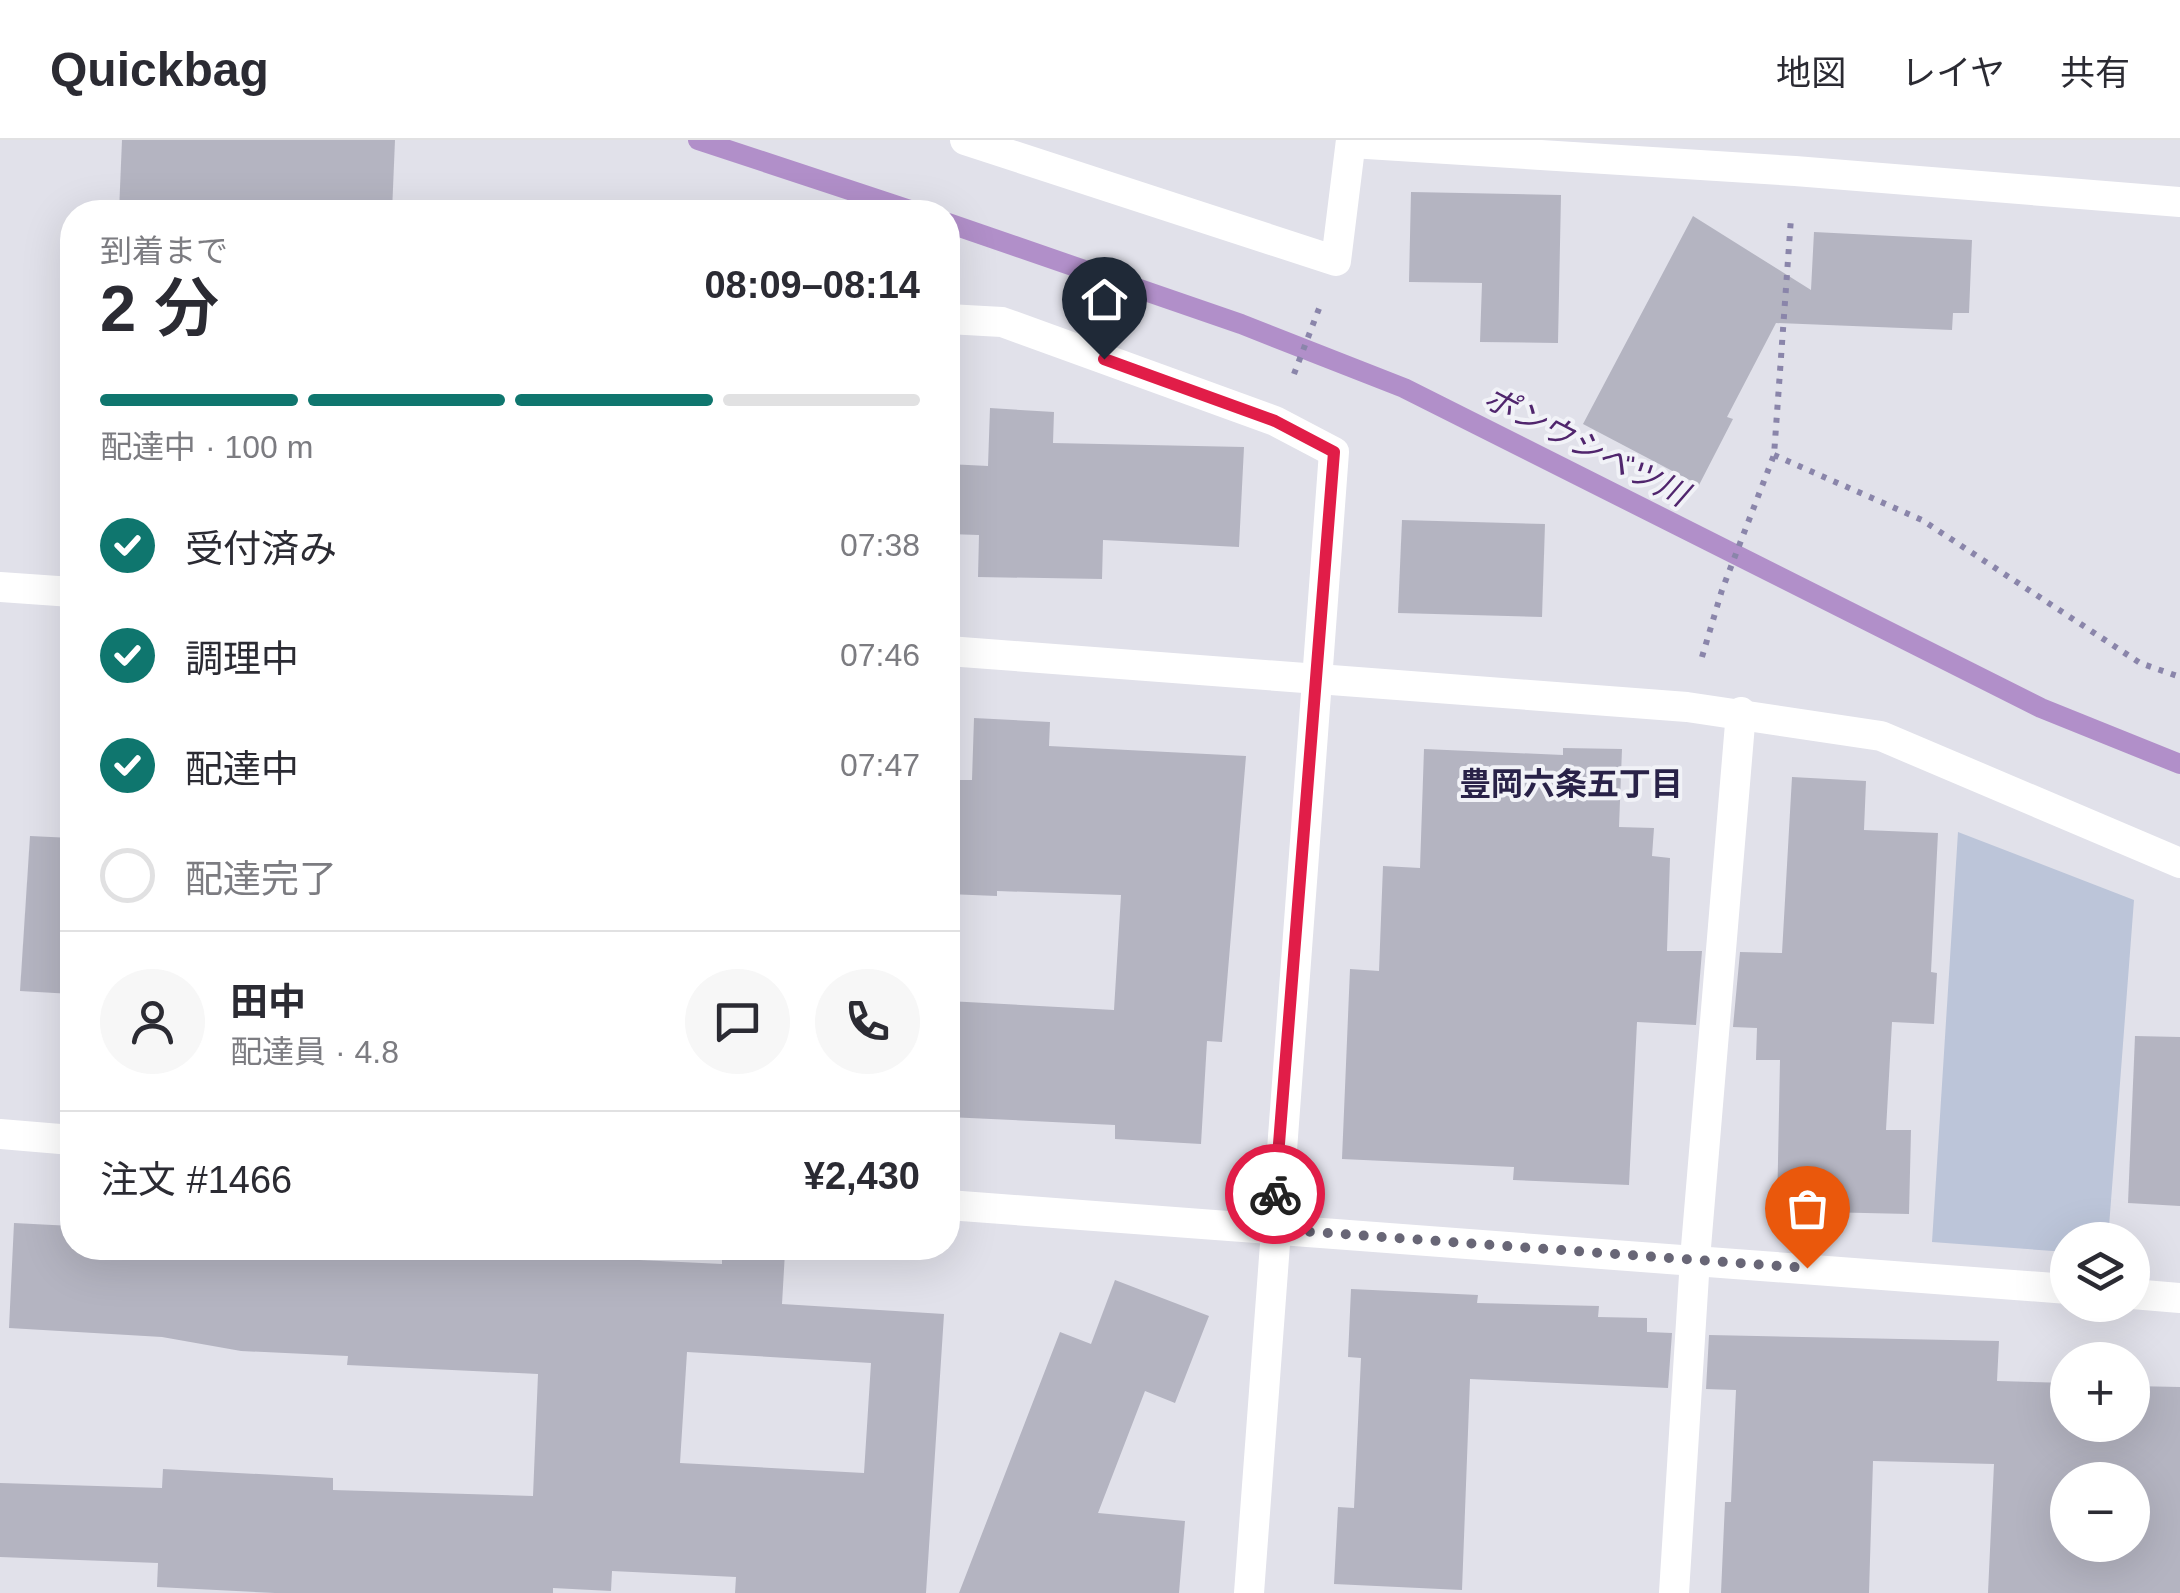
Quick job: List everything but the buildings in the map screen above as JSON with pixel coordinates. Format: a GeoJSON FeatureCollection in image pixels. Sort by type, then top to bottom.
{"type":"FeatureCollection","features":[{"type":"Feature","properties":{"kind":"street"},"geometry":{"type":"LineString","coordinates":[[965,140],[1336,262],[1351,141],[2180,202]]}},
{"type":"Feature","properties":{"kind":"street"},"geometry":{"type":"LineString","coordinates":[[960,320],[1002,322],[1275,421],[1334,452],[1314,676],[1248,1593]]}},
{"type":"Feature","properties":{"kind":"street"},"geometry":{"type":"LineString","coordinates":[[0,587],[60,591]]}},
{"type":"Feature","properties":{"kind":"street"},"geometry":{"type":"LineString","coordinates":[[960,652],[1687,706],[1881,736],[2180,863]]}},
{"type":"Feature","properties":{"kind":"street"},"geometry":{"type":"LineString","coordinates":[[1674,1593],[1695,1259],[1741,712]]}},
{"type":"Feature","properties":{"kind":"street"},"geometry":{"type":"LineString","coordinates":[[0,1134],[60,1139]]}},
{"type":"Feature","properties":{"kind":"street"},"geometry":{"type":"LineString","coordinates":[[960,1206],[2050,1288]]}},
{"type":"Feature","properties":{"kind":"street"},"geometry":{"type":"LineString","coordinates":[[2150,1296],[2180,1298]]}},
{"type":"Feature","properties":{"kind":"path"},"geometry":{"type":"LineString","coordinates":[[1687,706],[1722,590],[1774,455],[1795,171]]}},
{"type":"Feature","properties":{"kind":"path"},"geometry":{"type":"LineString","coordinates":[[1287,390],[1324,294]]}},
{"type":"Feature","properties":{"kind":"path"},"geometry":{"type":"LineString","coordinates":[[1774,455],[1922,520],[2140,663],[2180,677]]}},
{"type":"Feature","properties":{"kind":"shaded area"},"geometry":{"type":"Polygon","coordinates":[[[1958,832],[2134,900],[2109,1222],[2050,1222],[2050,1251],[1932,1242],[1958,832]]]}},
{"type":"Feature","properties":{"kind":"waterway","name":"ポンウシベツ川"},"geometry":{"type":"LineString","coordinates":[[698,140],[880,200]]}},
{"type":"Feature","properties":{"kind":"waterway","name":"ポンウシベツ川"},"geometry":{"type":"LineString","coordinates":[[960,227],[1241,324],[1404,388],[2041,708],[2180,764]]}},
{"type":"Feature","properties":{"kind":"way so far"},"geometry":{"type":"LineString","coordinates":[[1275,1194],[1273,1229],[1807,1268]]}},
{"type":"Feature","properties":{"kind":"district","name":"豊岡六条五丁目"},"geometry":{"type":"Point","coordinates":[1571,784]}},
{"type":"Feature","properties":{"kind":"route"},"geometry":{"type":"LineString","coordinates":[[1104,359],[1275,421],[1334,452],[1275,1194]]}}]}
